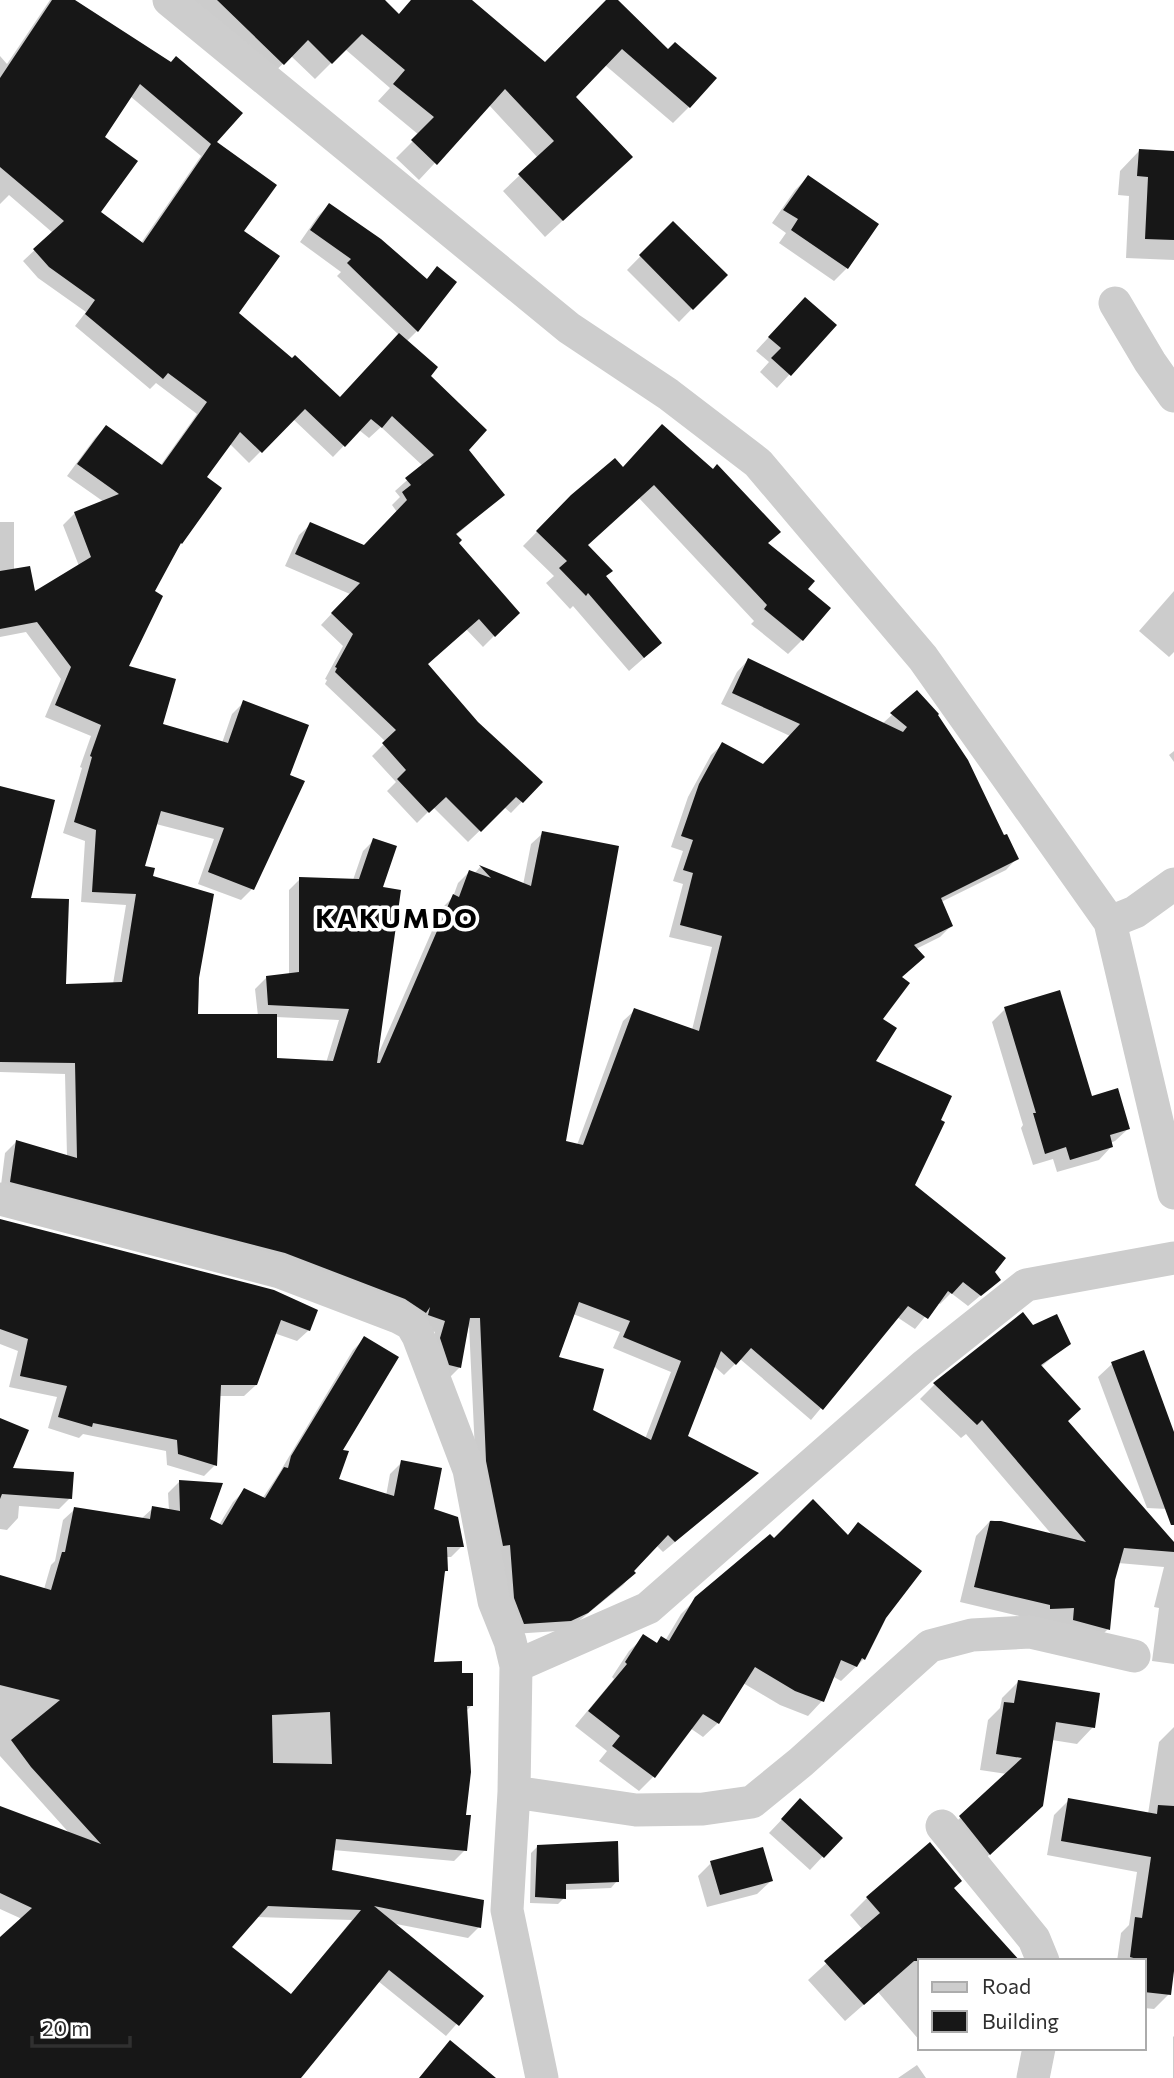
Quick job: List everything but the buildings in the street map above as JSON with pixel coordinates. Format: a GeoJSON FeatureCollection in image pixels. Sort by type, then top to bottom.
{"type":"FeatureCollection","features":[{"type":"Feature","properties":{"kind":"street"},"geometry":{"type":"LineString","coordinates":[[169,0],[569,328],[668,394],[758,463],[923,658],[1110,922],[1174,1193]]}},
{"type":"Feature","properties":{"kind":"street"},"geometry":{"type":"LineString","coordinates":[[1115,303],[1174,396]]}},
{"type":"Feature","properties":{"kind":"street"},"geometry":{"type":"LineString","coordinates":[[1110,922],[1135,912],[1174,884]]}},
{"type":"Feature","properties":{"kind":"street"},"geometry":{"type":"LineString","coordinates":[[0,1199],[280,1272],[411,1324],[418,1336],[468,1470],[494,1601],[510,1641],[516,1666],[514,1792],[507,1910],[542,2078]]}},
{"type":"Feature","properties":{"kind":"street"},"geometry":{"type":"LineString","coordinates":[[516,1666],[648,1608],[924,1366],[1026,1285],[1174,1258]]}},
{"type":"Feature","properties":{"kind":"street"},"geometry":{"type":"LineString","coordinates":[[514,1792],[636,1810],[703,1809],[752,1802],[930,1646],[972,1635],[1030,1632],[1134,1656]]}},
{"type":"Feature","properties":{"kind":"street"},"geometry":{"type":"LineString","coordinates":[[942,1826],[1034,1939],[1042,1959]]}},
{"type":"Feature","properties":{"kind":"street"},"geometry":{"type":"LineString","coordinates":[[1033,2078],[1039,2050]]}},
{"type":"Feature","properties":{"kind":"district","name":"KAKUMDO"},"geometry":{"type":"Point","coordinates":[397,918]}}]}
